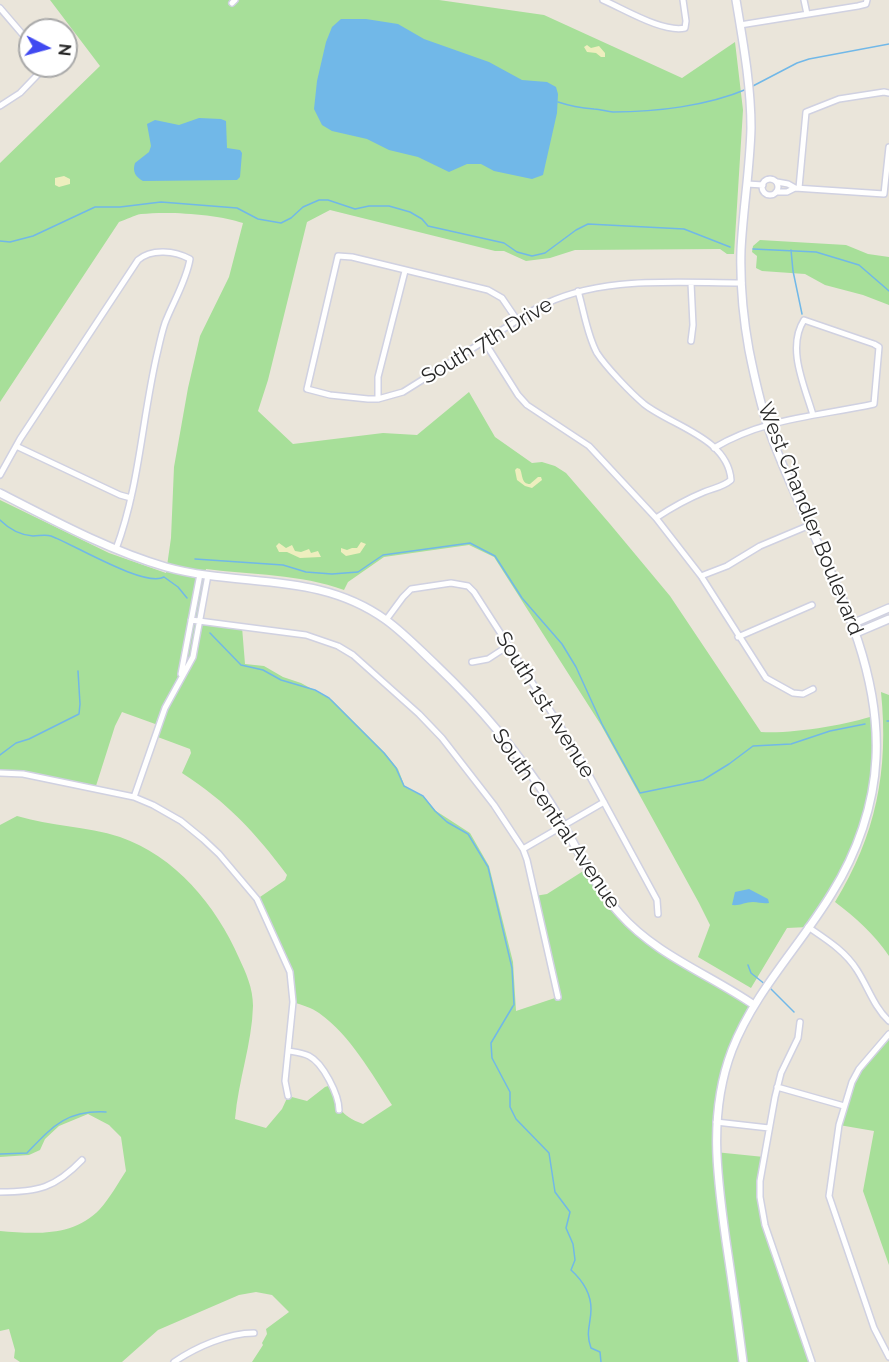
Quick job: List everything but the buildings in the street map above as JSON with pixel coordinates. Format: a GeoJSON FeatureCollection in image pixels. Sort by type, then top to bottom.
{"type":"FeatureCollection","features":[{"type":"Feature","properties":{"kind":"main road","name":"West Chandler Boulevard"},"geometry":{"type":"LineString","coordinates":[[736,0],[750,93],[751,129],[741,250],[748,345],[768,425],[856,633],[868,672],[876,720],[876,760],[870,802],[859,840],[831,895],[754,1005],[732,1051],[723,1078],[716,1122],[717,1186],[743,1362]]}},
{"type":"Feature","properties":{"kind":"main road","name":"South Central Avenue"},"geometry":{"type":"LineString","coordinates":[[0,493],[116,549],[167,567],[200,574],[319,588],[351,600],[386,620],[422,651],[480,709],[518,756],[564,825],[597,884],[629,924],[659,947],[754,1005]]}},
{"type":"Feature","properties":{"kind":"main road"},"geometry":{"type":"LineString","coordinates":[[852,624],[889,608]]}},
{"type":"Feature","properties":{"kind":"main road"},"geometry":{"type":"LineString","coordinates":[[856,633],[889,619]]}},
{"type":"Feature","properties":{"kind":"street"},"geometry":{"type":"LineString","coordinates":[[603,0],[673,29],[685,28],[683,0]]}},
{"type":"Feature","properties":{"kind":"street"},"geometry":{"type":"LineString","coordinates":[[804,0],[807,14]]}},
{"type":"Feature","properties":{"kind":"street"},"geometry":{"type":"LineString","coordinates":[[740,25],[866,2]]}},
{"type":"Feature","properties":{"kind":"street"},"geometry":{"type":"LineString","coordinates":[[0,8],[18,29]]}},
{"type":"Feature","properties":{"kind":"street"},"geometry":{"type":"LineString","coordinates":[[0,106],[20,93],[34,78]]}},
{"type":"Feature","properties":{"kind":"street"},"geometry":{"type":"LineString","coordinates":[[797,188],[804,114],[839,99],[889,93]]}},
{"type":"Feature","properties":{"kind":"street"},"geometry":{"type":"LineString","coordinates":[[747,184],[763,185],[769,179],[797,188],[884,194],[889,147]]}},
{"type":"Feature","properties":{"kind":"street"},"geometry":{"type":"LineString","coordinates":[[776,192],[777,182]]}},
{"type":"Feature","properties":{"kind":"street"},"geometry":{"type":"LineString","coordinates":[[763,185],[763,190],[767,194],[787,192],[797,188]]}},
{"type":"Feature","properties":{"kind":"street"},"geometry":{"type":"LineString","coordinates":[[0,475],[16,446],[138,260],[152,252],[190,259],[189,270],[165,323],[158,350],[125,527],[116,549]]}},
{"type":"Feature","properties":{"kind":"street","name":"South 7th Drive"},"geometry":{"type":"LineString","coordinates":[[405,271],[352,257],[338,256],[307,389],[330,395],[378,399],[403,392],[555,298],[578,291],[606,285],[742,283]]}},
{"type":"Feature","properties":{"kind":"street"},"geometry":{"type":"LineString","coordinates":[[378,399],[378,377],[405,271],[488,290],[502,298],[518,320]]}},
{"type":"Feature","properties":{"kind":"street"},"geometry":{"type":"LineString","coordinates":[[691,283],[693,326],[691,341]]}},
{"type":"Feature","properties":{"kind":"street"},"geometry":{"type":"LineString","coordinates":[[578,291],[591,337],[602,358],[644,404],[700,436],[714,448],[730,471],[731,480],[725,485],[703,492],[656,518]]}},
{"type":"Feature","properties":{"kind":"street"},"geometry":{"type":"LineString","coordinates":[[714,448],[736,436],[791,418],[813,415],[874,404],[879,347],[804,320],[800,327],[797,354],[813,415]]}},
{"type":"Feature","properties":{"kind":"street"},"geometry":{"type":"LineString","coordinates":[[484,341],[518,395],[527,405],[589,446],[656,518],[701,576],[760,672],[773,684],[793,693],[803,694],[813,689]]}},
{"type":"Feature","properties":{"kind":"street"},"geometry":{"type":"LineString","coordinates":[[16,446],[131,498]]}},
{"type":"Feature","properties":{"kind":"street"},"geometry":{"type":"LineString","coordinates":[[701,576],[727,566],[760,546],[810,525]]}},
{"type":"Feature","properties":{"kind":"street"},"geometry":{"type":"LineString","coordinates":[[180,679],[200,574]]}},
{"type":"Feature","properties":{"kind":"street"},"geometry":{"type":"LineString","coordinates":[[134,797],[165,708],[193,657],[208,575]]}},
{"type":"Feature","properties":{"kind":"street","name":"South 1st Avenue"},"geometry":{"type":"LineString","coordinates":[[386,620],[411,589],[460,583],[468,586],[474,592],[575,749],[657,900],[658,914]]}},
{"type":"Feature","properties":{"kind":"street"},"geometry":{"type":"LineString","coordinates":[[738,637],[812,605]]}},
{"type":"Feature","properties":{"kind":"street"},"geometry":{"type":"LineString","coordinates":[[191,620],[306,635],[338,646],[353,655],[419,714],[442,738],[494,805],[523,849],[558,997]]}},
{"type":"Feature","properties":{"kind":"street"},"geometry":{"type":"LineString","coordinates":[[472,662],[488,659],[508,646]]}},
{"type":"Feature","properties":{"kind":"street"},"geometry":{"type":"LineString","coordinates":[[0,773],[23,774],[134,797],[170,814],[193,830],[219,854],[257,899],[290,972],[293,1002],[285,1081],[288,1096]]}},
{"type":"Feature","properties":{"kind":"street"},"geometry":{"type":"LineString","coordinates":[[523,849],[604,802]]}},
{"type":"Feature","properties":{"kind":"street"},"geometry":{"type":"LineString","coordinates":[[808,927],[837,947],[851,962],[879,1010],[889,1022]]}},
{"type":"Feature","properties":{"kind":"street"},"geometry":{"type":"LineString","coordinates":[[800,1022],[798,1038],[781,1073],[777,1087],[760,1181],[762,1211],[812,1362]]}},
{"type":"Feature","properties":{"kind":"street"},"geometry":{"type":"LineString","coordinates":[[889,1034],[859,1069],[852,1082],[844,1106],[829,1189],[830,1203],[878,1340],[889,1357]]}},
{"type":"Feature","properties":{"kind":"street"},"geometry":{"type":"LineString","coordinates":[[289,1051],[314,1059],[339,1098],[339,1110]]}},
{"type":"Feature","properties":{"kind":"street"},"geometry":{"type":"LineString","coordinates":[[777,1087],[844,1106]]}},
{"type":"Feature","properties":{"kind":"street"},"geometry":{"type":"LineString","coordinates":[[716,1122],[769,1128]]}},
{"type":"Feature","properties":{"kind":"street"},"geometry":{"type":"LineString","coordinates":[[0,1192],[24,1192],[51,1186],[82,1160]]}},
{"type":"Feature","properties":{"kind":"street"},"geometry":{"type":"LineString","coordinates":[[174,1362],[236,1334],[254,1333]]}},
{"type":"Feature","properties":{"kind":"green space"},"geometry":{"type":"Polygon","coordinates":[[[50,0],[439,0],[544,15],[682,78],[735,42],[743,110],[734,254],[727,254],[720,249],[575,250],[550,258],[526,261],[504,251],[495,251],[330,210],[307,222],[268,380],[258,411],[293,444],[383,433],[417,435],[469,392],[495,437],[532,463],[542,462],[566,473],[610,524],[670,596],[761,732],[788,732],[819,728],[876,715],[876,760],[859,840],[808,927],[787,928],[751,988],[698,957],[710,925],[699,903],[601,725],[494,557],[469,545],[384,557],[348,582],[344,590],[293,578],[206,569],[196,620],[242,627],[245,664],[264,666],[332,700],[385,753],[398,769],[405,787],[424,797],[436,811],[470,833],[489,866],[513,962],[516,1011],[558,997],[535,896],[547,894],[588,868],[597,884],[641,934],[754,1005],[723,1078],[715,1152],[764,1157],[760,1181],[762,1211],[812,1362],[252,1362],[263,1345],[267,1334],[266,1329],[289,1312],[272,1295],[256,1292],[239,1295],[158,1330],[122,1362],[20,1362],[14,1358],[15,1350],[9,1329],[0,1331],[0,1231],[53,1232],[78,1225],[100,1209],[126,1171],[121,1137],[109,1125],[88,1114],[59,1126],[45,1139],[40,1150],[29,1155],[0,1157],[0,825],[17,816],[120,837],[159,856],[192,885],[206,901],[230,938],[249,981],[253,999],[250,1034],[235,1119],[266,1128],[282,1109],[288,1096],[307,1101],[331,1085],[344,1114],[363,1124],[392,1105],[360,1056],[341,1033],[316,1011],[293,1002],[290,972],[257,899],[285,880],[287,875],[263,845],[227,807],[182,773],[191,753],[190,749],[155,736],[158,725],[122,712],[115,726],[95,789],[0,773],[0,500],[109,553],[166,573],[171,538],[174,467],[188,388],[200,336],[229,277],[243,223],[207,215],[165,213],[141,214],[119,222],[0,402],[0,163],[100,66],[78,37],[78,18],[64,18],[50,0]]]}},
{"type":"Feature","properties":{"kind":"green space"},"geometry":{"type":"Polygon","coordinates":[[[760,240],[846,245],[868,254],[889,257],[889,305],[825,285],[805,274],[762,271],[756,268],[757,256],[752,252],[753,246],[760,240]]]}},
{"type":"Feature","properties":{"kind":"green space"},"geometry":{"type":"Polygon","coordinates":[[[881,692],[889,695],[889,956],[864,927],[835,902],[861,852],[876,802],[883,749],[881,692]]]}},
{"type":"Feature","properties":{"kind":"green space"},"geometry":{"type":"Polygon","coordinates":[[[889,1034],[889,1265],[863,1191],[874,1131],[839,1125],[852,1082],[889,1034]]]}},
{"type":"Feature","properties":{"kind":"sand"},"geometry":{"type":"Polygon","coordinates":[[[587,45],[591,48],[599,46],[605,53],[605,57],[587,52],[584,47],[587,45]]]}},
{"type":"Feature","properties":{"kind":"sand"},"geometry":{"type":"Polygon","coordinates":[[[64,176],[70,179],[70,184],[59,187],[55,185],[55,178],[64,176]]]}},
{"type":"Feature","properties":{"kind":"sand"},"geometry":{"type":"Polygon","coordinates":[[[520,469],[527,484],[538,477],[542,480],[532,488],[525,486],[517,480],[515,470],[520,469]]]}},
{"type":"Feature","properties":{"kind":"sand"},"geometry":{"type":"Polygon","coordinates":[[[361,542],[366,544],[360,553],[346,556],[341,552],[341,548],[347,550],[357,548],[361,542]]]}},
{"type":"Feature","properties":{"kind":"sand"},"geometry":{"type":"Polygon","coordinates":[[[279,543],[286,548],[292,545],[295,551],[301,552],[309,549],[311,553],[318,551],[321,557],[300,558],[287,552],[279,552],[276,546],[279,543]]]}},
{"type":"Feature","properties":{"kind":"water"},"geometry":{"type":"Polygon","coordinates":[[[341,19],[366,19],[398,24],[424,39],[489,62],[522,80],[547,82],[556,87],[557,113],[543,175],[532,179],[494,171],[481,164],[467,164],[449,172],[418,157],[389,150],[367,139],[332,131],[322,125],[314,109],[317,81],[326,42],[332,27],[341,19]]]}},
{"type":"Feature","properties":{"kind":"water"},"geometry":{"type":"Polygon","coordinates":[[[199,118],[226,121],[227,148],[240,150],[242,153],[240,177],[237,180],[143,181],[137,176],[134,172],[135,163],[149,152],[151,146],[147,124],[155,120],[179,125],[199,118]]]}},
{"type":"Feature","properties":{"kind":"water"},"geometry":{"type":"Polygon","coordinates":[[[749,889],[768,899],[769,903],[753,902],[732,905],[735,892],[749,889]]]}},
{"type":"Feature","properties":{"kind":"waterway"},"geometry":{"type":"LineString","coordinates":[[751,87],[809,59],[889,44]]}},
{"type":"Feature","properties":{"kind":"waterway"},"geometry":{"type":"LineString","coordinates":[[558,102],[611,112],[646,111],[698,104],[747,89]]}},
{"type":"Feature","properties":{"kind":"waterway"},"geometry":{"type":"LineString","coordinates":[[0,241],[10,242],[33,236],[95,207],[120,207],[161,202],[237,208],[258,219],[281,223],[291,218],[303,207],[319,200],[328,200],[355,209],[389,206],[410,212],[422,219],[428,226],[504,243],[517,252],[532,256],[545,253],[588,224],[684,229],[730,247]]}},
{"type":"Feature","properties":{"kind":"waterway"},"geometry":{"type":"LineString","coordinates":[[753,249],[816,252],[859,265],[889,291]]}},
{"type":"Feature","properties":{"kind":"waterway"},"geometry":{"type":"LineString","coordinates":[[791,250],[802,314]]}},
{"type":"Feature","properties":{"kind":"waterway"},"geometry":{"type":"LineString","coordinates":[[0,520],[19,533],[51,536],[126,571],[155,579],[164,577]]}},
{"type":"Feature","properties":{"kind":"waterway"},"geometry":{"type":"LineString","coordinates":[[195,559],[283,565],[306,572],[332,574],[358,572],[383,555],[470,543],[495,556],[522,598],[562,644],[640,793],[703,780],[753,746],[791,744],[830,731],[865,724]]}},
{"type":"Feature","properties":{"kind":"waterway"},"geometry":{"type":"LineString","coordinates":[[164,577],[178,587],[187,598]]}},
{"type":"Feature","properties":{"kind":"waterway"},"geometry":{"type":"LineString","coordinates":[[210,633],[241,665],[263,670],[281,680],[315,690],[329,698],[384,753],[396,768],[404,786],[423,796],[447,822],[468,834],[488,867],[512,968],[514,1005]]}},
{"type":"Feature","properties":{"kind":"waterway"},"geometry":{"type":"LineString","coordinates":[[0,755],[16,743],[29,739],[79,714],[78,671]]}},
{"type":"Feature","properties":{"kind":"waterway"},"geometry":{"type":"LineString","coordinates":[[748,965],[751,973],[766,985]]}},
{"type":"Feature","properties":{"kind":"waterway"},"geometry":{"type":"LineString","coordinates":[[770,988],[794,1012]]}},
{"type":"Feature","properties":{"kind":"waterway"},"geometry":{"type":"LineString","coordinates":[[513,1006],[491,1043],[492,1058],[510,1092],[510,1107],[516,1119],[549,1153],[555,1192],[570,1212],[566,1228],[573,1244],[575,1260],[571,1270],[588,1293],[591,1309],[589,1342],[591,1348],[600,1352],[601,1362]]}},
{"type":"Feature","properties":{"kind":"waterway"},"geometry":{"type":"LineString","coordinates":[[0,1154],[27,1153],[52,1128],[70,1117],[92,1112],[106,1112]]}}]}
